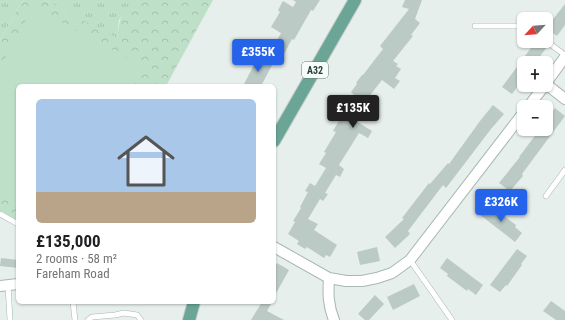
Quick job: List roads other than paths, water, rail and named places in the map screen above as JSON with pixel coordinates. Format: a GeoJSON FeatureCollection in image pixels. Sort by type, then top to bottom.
{"type":"FeatureCollection","features":[{"type":"Feature","properties":{"kind":"main road","name":"A32"},"geometry":{"type":"LineString","coordinates":[[276,137],[355,0]]}},
{"type":"Feature","properties":{"kind":"main road"},"geometry":{"type":"LineString","coordinates":[[190,320],[194,304]]}},
{"type":"Feature","properties":{"kind":"street"},"geometry":{"type":"LineString","coordinates":[[553,74],[565,56]]}},
{"type":"Feature","properties":{"kind":"street"},"geometry":{"type":"LineString","coordinates":[[553,90],[565,99]]}},
{"type":"Feature","properties":{"kind":"street"},"geometry":{"type":"LineString","coordinates":[[533,100],[540,92]]}},
{"type":"Feature","properties":{"kind":"street"},"geometry":{"type":"LineString","coordinates":[[276,248],[329,278],[346,281],[362,281],[392,273],[410,260],[517,121]]}},
{"type":"Feature","properties":{"kind":"street"},"geometry":{"type":"LineString","coordinates":[[329,278],[328,297],[330,312],[334,320]]}},
{"type":"Feature","properties":{"kind":"lane"},"geometry":{"type":"LineString","coordinates":[[475,26],[517,26]]}},
{"type":"Feature","properties":{"kind":"lane"},"geometry":{"type":"LineString","coordinates":[[553,47],[565,56]]}},
{"type":"Feature","properties":{"kind":"lane"},"geometry":{"type":"LineString","coordinates":[[546,196],[565,170]]}},
{"type":"Feature","properties":{"kind":"lane"},"geometry":{"type":"LineString","coordinates":[[0,214],[16,223]]}},
{"type":"Feature","properties":{"kind":"lane"},"geometry":{"type":"LineString","coordinates":[[410,260],[452,320]]}},
{"type":"Feature","properties":{"kind":"lane"},"geometry":{"type":"LineString","coordinates":[[9,285],[10,320]]}},
{"type":"Feature","properties":{"kind":"lane"},"geometry":{"type":"LineString","coordinates":[[73,304],[75,320]]}},
{"type":"Feature","properties":{"kind":"lane"},"geometry":{"type":"LineString","coordinates":[[88,320],[92,317],[114,315],[124,312],[137,315],[140,320]]}}]}
